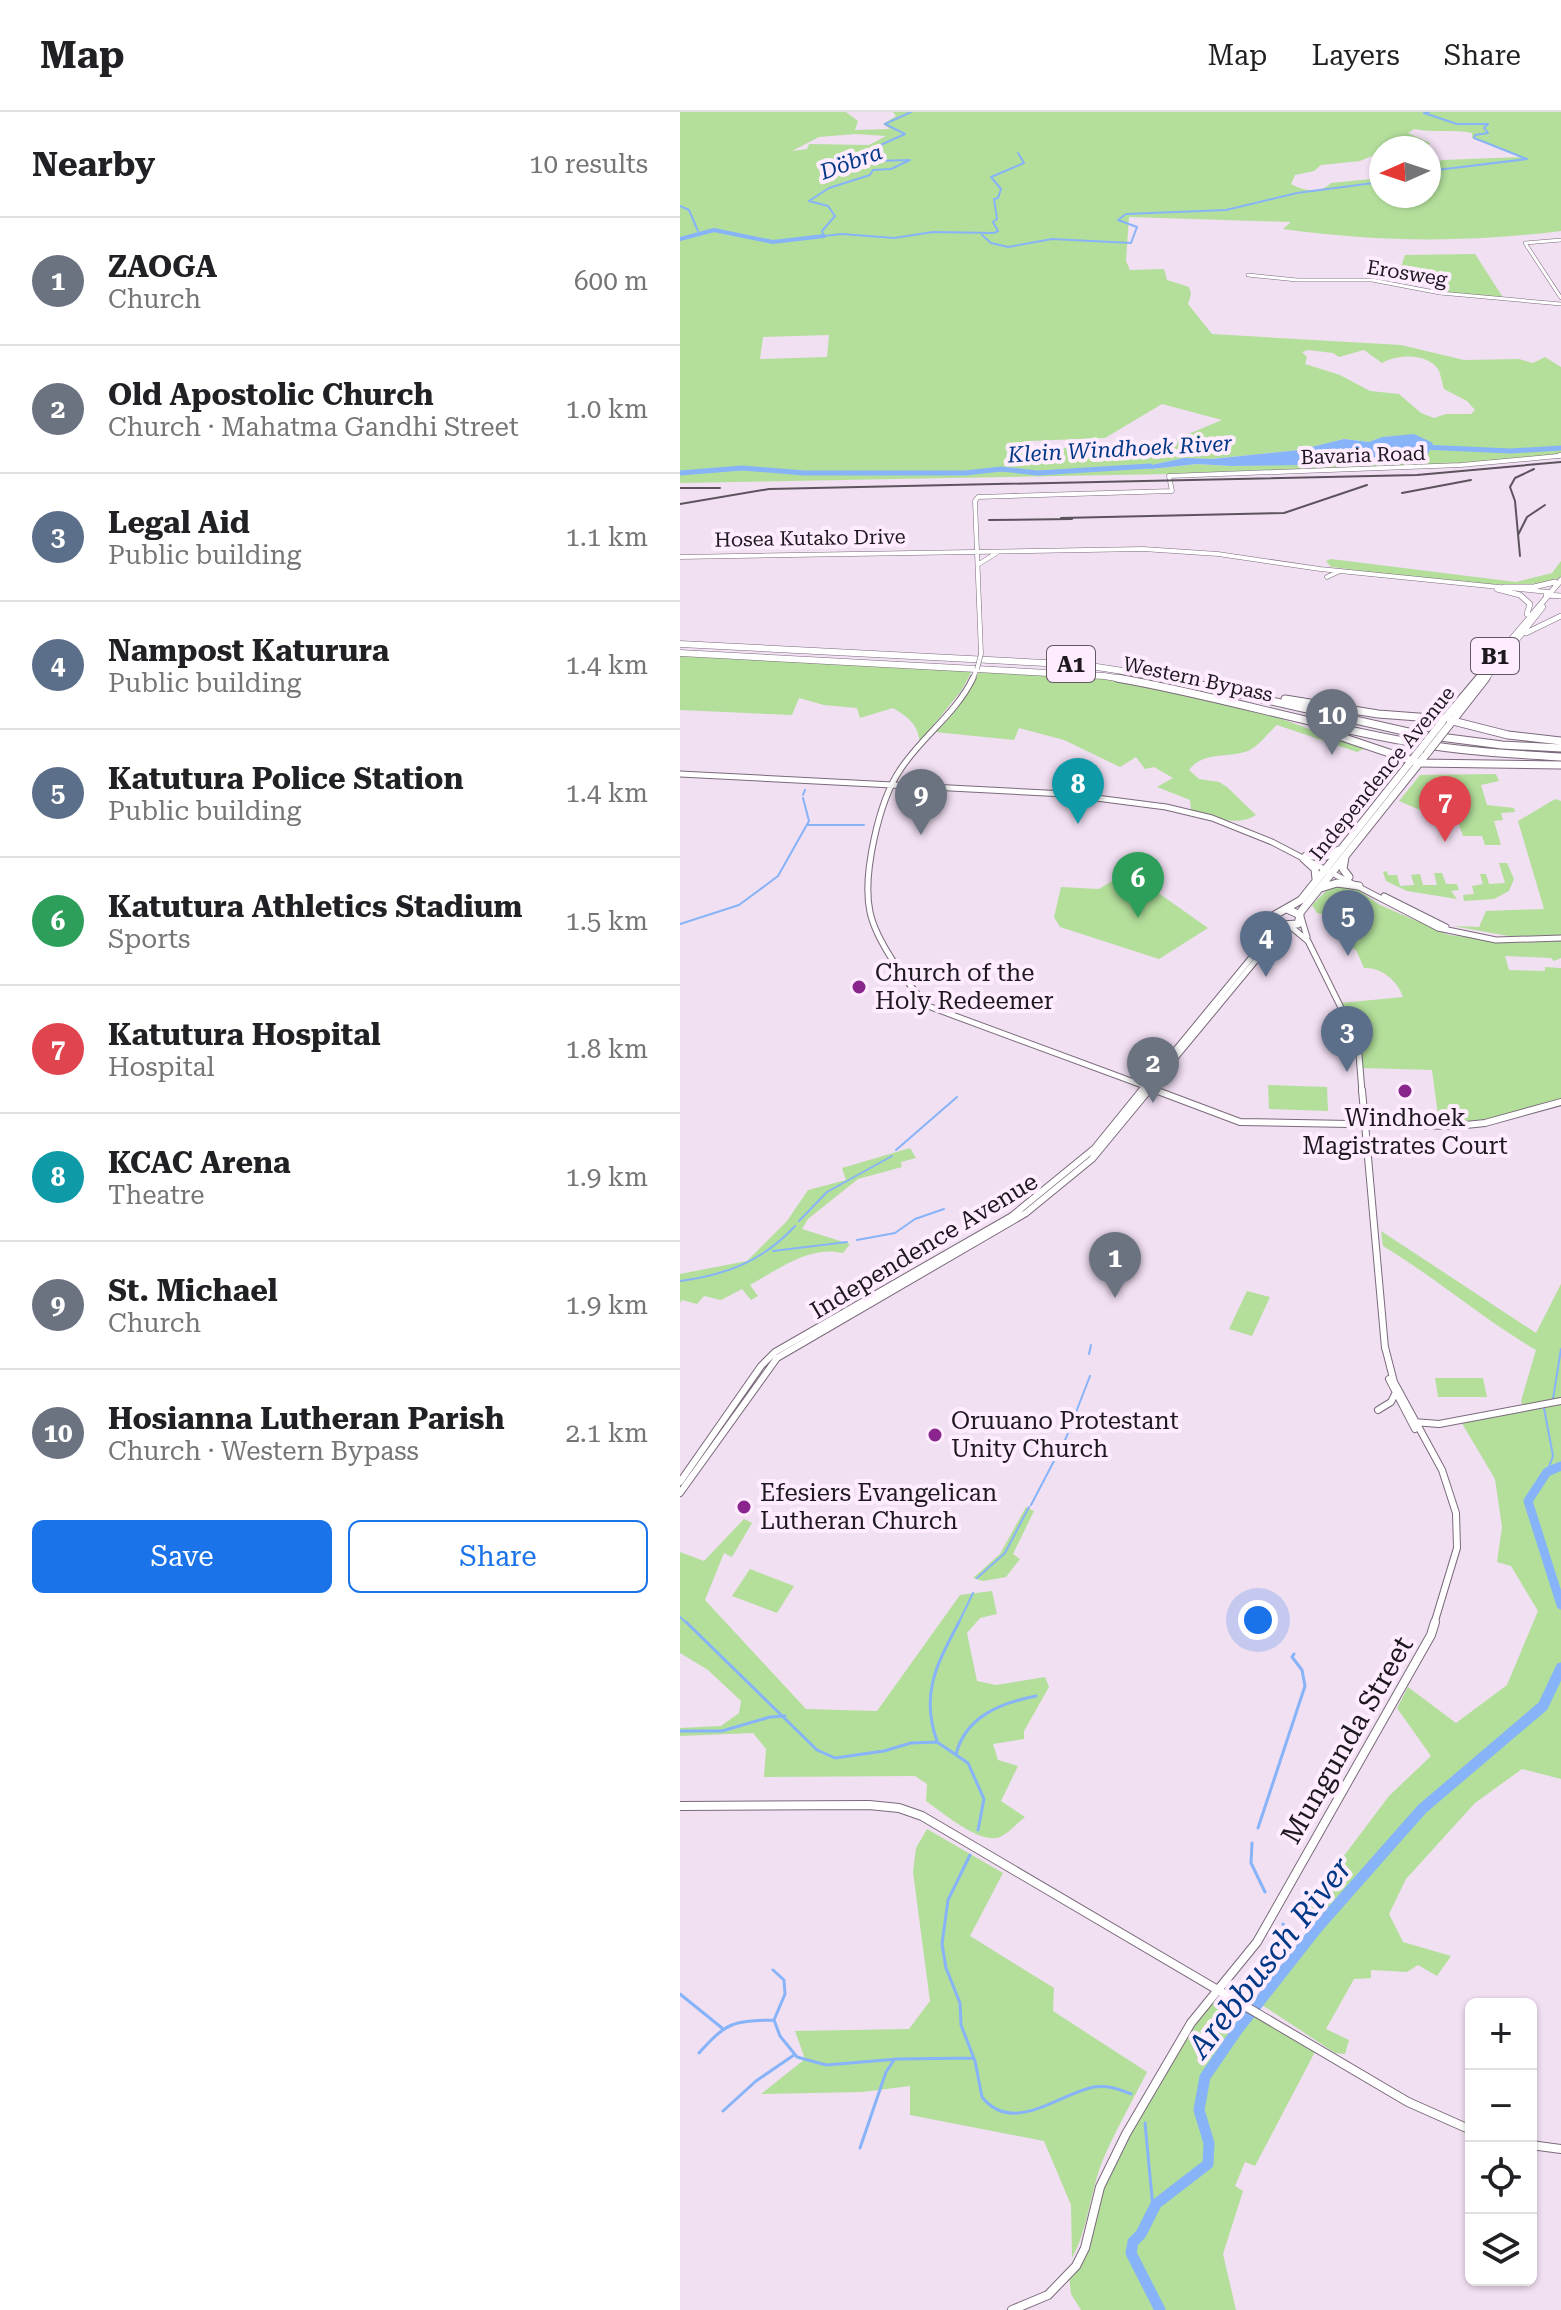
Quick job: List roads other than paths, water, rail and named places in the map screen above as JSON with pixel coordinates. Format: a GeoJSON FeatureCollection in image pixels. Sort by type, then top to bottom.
{"type":"FeatureCollection","features":[{"type":"Feature","properties":{"kind":"highway","name":"Western Bypass"},"geometry":{"type":"LineString","coordinates":[[680,644],[1084,665],[1176,679],[1417,734],[1481,743],[1561,748]]}},
{"type":"Feature","properties":{"kind":"highway","name":"Western Bypass"},"geometry":{"type":"LineString","coordinates":[[680,653],[1057,671],[1175,688],[1408,742],[1494,753],[1561,757]]}},
{"type":"Feature","properties":{"kind":"highway"},"geometry":{"type":"LineString","coordinates":[[1084,665],[1201,681],[1337,708],[1561,741]]}},
{"type":"Feature","properties":{"kind":"highway"},"geometry":{"type":"LineString","coordinates":[[1175,688],[1301,723],[1410,762],[1561,765]]}},
{"type":"Feature","properties":{"kind":"main road"},"geometry":{"type":"LineString","coordinates":[[1501,588],[1538,587],[1561,581]]}},
{"type":"Feature","properties":{"kind":"main road","name":"Independence Avenue"},"geometry":{"type":"LineString","coordinates":[[1274,920],[1276,912],[1297,904],[1330,870],[1410,762],[1424,751],[1517,641],[1561,581]]}},
{"type":"Feature","properties":{"kind":"main road"},"geometry":{"type":"LineString","coordinates":[[1501,588],[1527,601],[1530,607],[1523,622]]}},
{"type":"Feature","properties":{"kind":"main road","name":"Independence Avenue"},"geometry":{"type":"LineString","coordinates":[[1448,722],[1523,622],[1554,594]]}},
{"type":"Feature","properties":{"kind":"main road","name":"B1"},"geometry":{"type":"LineString","coordinates":[[1517,641],[1544,622],[1561,616]]}},
{"type":"Feature","properties":{"kind":"main road","name":"Independence Avenue"},"geometry":{"type":"LineString","coordinates":[[1343,852],[1419,763],[1424,751]]}},
{"type":"Feature","properties":{"kind":"main road"},"geometry":{"type":"LineString","coordinates":[[1305,857],[1343,852],[1343,869],[1349,877]]}},
{"type":"Feature","properties":{"kind":"main road"},"geometry":{"type":"LineString","coordinates":[[1305,857],[1315,869],[1318,884],[1359,886]]}},
{"type":"Feature","properties":{"kind":"main road","name":"Independence Avenue"},"geometry":{"type":"LineString","coordinates":[[1289,926],[1298,924],[1318,884]]}},
{"type":"Feature","properties":{"kind":"main road"},"geometry":{"type":"LineString","coordinates":[[1305,929],[1310,899]]}},
{"type":"Feature","properties":{"kind":"main road"},"geometry":{"type":"LineString","coordinates":[[1287,909],[1300,915]]}},
{"type":"Feature","properties":{"kind":"main road"},"geometry":{"type":"LineString","coordinates":[[1274,920],[1289,926]]}},
{"type":"Feature","properties":{"kind":"street"},"geometry":{"type":"LineString","coordinates":[[1561,240],[1525,243],[1561,298]]}},
{"type":"Feature","properties":{"kind":"street","name":"Erosweg"},"geometry":{"type":"LineString","coordinates":[[1248,275],[1305,280],[1366,279],[1440,293],[1561,304]]}},
{"type":"Feature","properties":{"kind":"street","name":"Bavaria Road"},"geometry":{"type":"LineString","coordinates":[[976,550],[975,501],[982,495],[1172,491],[1169,476],[1461,465],[1560,455]]}},
{"type":"Feature","properties":{"kind":"street","name":"Hosea Kutako Drive"},"geometry":{"type":"LineString","coordinates":[[940,551],[1018,549]]}},
{"type":"Feature","properties":{"kind":"street","name":"Hosea Kutako Drive"},"geometry":{"type":"LineString","coordinates":[[680,557],[1018,549],[1158,550],[1328,566],[1554,594]]}},
{"type":"Feature","properties":{"kind":"street"},"geometry":{"type":"LineString","coordinates":[[976,550],[981,654],[977,669],[968,688],[901,768],[892,785],[873,849],[870,912],[923,1001],[942,1013],[1240,1122],[1475,1124],[1561,1102]]}},
{"type":"Feature","properties":{"kind":"street"},"geometry":{"type":"LineString","coordinates":[[979,564],[990,555],[1005,550]]}},
{"type":"Feature","properties":{"kind":"street"},"geometry":{"type":"LineString","coordinates":[[1141,556],[1158,550]]}},
{"type":"Feature","properties":{"kind":"street"},"geometry":{"type":"LineString","coordinates":[[951,551],[967,555],[979,564]]}},
{"type":"Feature","properties":{"kind":"street"},"geometry":{"type":"LineString","coordinates":[[1316,567],[1326,576],[1344,570]]}},
{"type":"Feature","properties":{"kind":"street"},"geometry":{"type":"LineString","coordinates":[[680,774],[1124,800],[1179,809],[1234,826],[1305,857],[1438,928],[1473,937],[1512,941],[1561,938]]}},
{"type":"Feature","properties":{"kind":"street"},"geometry":{"type":"LineString","coordinates":[[1330,870],[1448,928],[1512,941]]}},
{"type":"Feature","properties":{"kind":"street"},"geometry":{"type":"LineString","coordinates":[[1300,915],[1309,942]]}},
{"type":"Feature","properties":{"kind":"street","name":"Independence Avenue"},"geometry":{"type":"LineString","coordinates":[[680,1493],[777,1358],[1026,1213],[1100,1150],[1270,935],[1274,920]]}},
{"type":"Feature","properties":{"kind":"street"},"geometry":{"type":"LineString","coordinates":[[1289,926],[1302,933],[1309,942]]}},
{"type":"Feature","properties":{"kind":"street","name":"Independence Avenue"},"geometry":{"type":"LineString","coordinates":[[680,1482],[761,1366],[775,1352],[1012,1216],[1095,1148],[1262,953],[1289,926]]}},
{"type":"Feature","properties":{"kind":"street","name":"Mungunda Street"},"geometry":{"type":"LineString","coordinates":[[1012,2310],[1048,2295],[1076,2266],[1085,2248],[1100,2187],[1126,2134],[1184,2034],[1257,1942],[1426,1648],[1457,1548],[1457,1521],[1451,1492],[1428,1444],[1395,1393],[1388,1374],[1358,1042],[1309,942]]}},
{"type":"Feature","properties":{"kind":"street"},"geometry":{"type":"LineString","coordinates":[[915,1259],[917,1270]]}},
{"type":"Feature","properties":{"kind":"street"},"geometry":{"type":"LineString","coordinates":[[946,1259],[949,1270]]}},
{"type":"Feature","properties":{"kind":"street","name":"Mungunda Street"},"geometry":{"type":"LineString","coordinates":[[1385,1347],[1394,1382],[1451,1492]]}},
{"type":"Feature","properties":{"kind":"street"},"geometry":{"type":"LineString","coordinates":[[1378,1410],[1391,1402],[1395,1393]]}},
{"type":"Feature","properties":{"kind":"street"},"geometry":{"type":"LineString","coordinates":[[1412,1420],[1439,1424],[1561,1401]]}},
{"type":"Feature","properties":{"kind":"street"},"geometry":{"type":"LineString","coordinates":[[1412,1420],[1460,1420]]}},
{"type":"Feature","properties":{"kind":"street"},"geometry":{"type":"LineString","coordinates":[[1428,1444],[1427,1434],[1439,1424]]}},
{"type":"Feature","properties":{"kind":"street"},"geometry":{"type":"LineString","coordinates":[[680,1806],[869,1805],[905,1810],[931,1821],[1408,2102],[1465,2127]]}},
{"type":"Feature","properties":{"kind":"street"},"geometry":{"type":"LineString","coordinates":[[1537,2146],[1561,2149]]}},
{"type":"Feature","properties":{"kind":"water"},"geometry":{"type":"Polygon","coordinates":[[[1414,434],[1433,443],[1428,454],[1389,454],[1305,465],[1142,467],[1184,458],[1212,459],[1299,450],[1344,439],[1369,442],[1382,437],[1414,434]]]}},
{"type":"Feature","properties":{"kind":"waterway","name":"Döbra"},"geometry":{"type":"LineString","coordinates":[[911,112],[885,124],[905,134],[867,151],[834,159],[845,162],[910,160],[891,169],[873,170],[870,175],[829,188],[809,201],[828,206],[835,216],[822,231],[824,236],[842,234],[894,238],[933,232],[994,233],[998,231],[993,222],[997,219],[994,199],[998,198],[1001,189],[991,177],[1024,163],[1018,153]]}},
{"type":"Feature","properties":{"kind":"waterway"},"geometry":{"type":"LineString","coordinates":[[1429,112],[1424,113],[1457,124],[1488,124],[1484,128],[1488,133],[1475,135],[1474,138],[1527,159],[1441,170]]}},
{"type":"Feature","properties":{"kind":"waterway"},"geometry":{"type":"LineString","coordinates":[[982,235],[991,243],[1008,247],[1052,239],[1131,243],[1137,227],[1118,220],[1126,214],[1226,210],[1297,193],[1369,184]]}},
{"type":"Feature","properties":{"kind":"waterway"},"geometry":{"type":"LineString","coordinates":[[680,206],[689,210],[698,231]]}},
{"type":"Feature","properties":{"kind":"waterway","name":"Döbra"},"geometry":{"type":"LineString","coordinates":[[680,239],[714,230],[773,242],[824,236]]}},
{"type":"Feature","properties":{"kind":"waterway","name":"Klein Windhoek River"},"geometry":{"type":"LineString","coordinates":[[1422,447],[1511,451],[1561,448]]}},
{"type":"Feature","properties":{"kind":"waterway","name":"Klein Windhoek River"},"geometry":{"type":"LineString","coordinates":[[680,473],[742,468],[804,473],[965,473],[1001,469],[1038,473],[1150,466]]}},
{"type":"Feature","properties":{"kind":"waterway"},"geometry":{"type":"LineString","coordinates":[[803,795],[805,790]]}},
{"type":"Feature","properties":{"kind":"waterway"},"geometry":{"type":"LineString","coordinates":[[680,924],[739,905],[778,876],[809,821],[803,798]]}},
{"type":"Feature","properties":{"kind":"waterway"},"geometry":{"type":"LineString","coordinates":[[807,825],[864,825]]}},
{"type":"Feature","properties":{"kind":"waterway"},"geometry":{"type":"LineString","coordinates":[[896,1150],[957,1097]]}},
{"type":"Feature","properties":{"kind":"waterway"},"geometry":{"type":"LineString","coordinates":[[799,1221],[827,1192],[892,1156]]}},
{"type":"Feature","properties":{"kind":"waterway"},"geometry":{"type":"LineString","coordinates":[[857,1240],[895,1233],[915,1219],[944,1209]]}},
{"type":"Feature","properties":{"kind":"waterway"},"geometry":{"type":"LineString","coordinates":[[680,1281],[713,1275],[743,1264],[770,1249],[795,1226]]}},
{"type":"Feature","properties":{"kind":"waterway"},"geometry":{"type":"LineString","coordinates":[[773,1251],[847,1242]]}},
{"type":"Feature","properties":{"kind":"waterway"},"geometry":{"type":"LineString","coordinates":[[1089,1354],[1091,1345]]}},
{"type":"Feature","properties":{"kind":"waterway"},"geometry":{"type":"LineString","coordinates":[[1553,1399],[1561,1349]]}},
{"type":"Feature","properties":{"kind":"waterway"},"geometry":{"type":"LineString","coordinates":[[1031,1505],[1066,1438],[1090,1376]]}},
{"type":"Feature","properties":{"kind":"waterway"},"geometry":{"type":"LineString","coordinates":[[1544,1408],[1553,1456],[1547,1472]]}},
{"type":"Feature","properties":{"kind":"waterway","name":"Arebbusch River"},"geometry":{"type":"LineString","coordinates":[[1561,1466],[1547,1472],[1528,1501],[1561,1605]]}},
{"type":"Feature","properties":{"kind":"waterway"},"geometry":{"type":"LineString","coordinates":[[977,1578],[1005,1553],[1029,1507]]}},
{"type":"Feature","properties":{"kind":"waterway"},"geometry":{"type":"LineString","coordinates":[[958,1624],[973,1593]]}},
{"type":"Feature","properties":{"kind":"waterway"},"geometry":{"type":"LineString","coordinates":[[680,1617],[688,1624]]}},
{"type":"Feature","properties":{"kind":"waterway"},"geometry":{"type":"LineString","coordinates":[[686,1622],[782,1716]]}},
{"type":"Feature","properties":{"kind":"waterway"},"geometry":{"type":"LineString","coordinates":[[937,1741],[930,1708],[933,1680],[958,1624]]}},
{"type":"Feature","properties":{"kind":"waterway"},"geometry":{"type":"LineString","coordinates":[[1258,1828],[1305,1686],[1302,1670],[1292,1657],[1294,1654]]}},
{"type":"Feature","properties":{"kind":"waterway","name":"Arebbusch River"},"geometry":{"type":"LineString","coordinates":[[1160,2310],[1131,2253],[1133,2242],[1141,2234],[1156,2204],[1208,2164],[1209,2143],[1199,2110],[1205,2077],[1238,2029],[1318,1927],[1422,1809],[1543,1706],[1561,1668]]}},
{"type":"Feature","properties":{"kind":"waterway"},"geometry":{"type":"LineString","coordinates":[[956,1754],[968,1730],[987,1713],[1036,1696]]}},
{"type":"Feature","properties":{"kind":"waterway"},"geometry":{"type":"LineString","coordinates":[[680,1731],[722,1731],[782,1716]]}},
{"type":"Feature","properties":{"kind":"waterway"},"geometry":{"type":"LineString","coordinates":[[782,1716],[817,1750],[835,1758],[884,1751],[911,1743],[937,1742],[968,1763],[984,1799],[978,1830]]}},
{"type":"Feature","properties":{"kind":"waterway"},"geometry":{"type":"LineString","coordinates":[[1252,1843],[1251,1863],[1265,1892]]}},
{"type":"Feature","properties":{"kind":"waterway"},"geometry":{"type":"LineString","coordinates":[[970,1855],[948,1900],[942,1944],[946,1968],[960,2003],[961,2025],[975,2061],[982,2097],[994,2108],[1008,2113],[1022,2113],[1094,2087],[1108,2087],[1131,2094]]}},
{"type":"Feature","properties":{"kind":"waterway"},"geometry":{"type":"LineString","coordinates":[[1283,1924],[1297,1953]]}},
{"type":"Feature","properties":{"kind":"waterway"},"geometry":{"type":"LineString","coordinates":[[773,1970],[784,1980],[785,1994],[774,2020]]}},
{"type":"Feature","properties":{"kind":"waterway"},"geometry":{"type":"LineString","coordinates":[[680,1994],[722,2028]]}},
{"type":"Feature","properties":{"kind":"waterway"},"geometry":{"type":"LineString","coordinates":[[699,2053],[731,2025],[774,2020]]}},
{"type":"Feature","properties":{"kind":"waterway"},"geometry":{"type":"LineString","coordinates":[[774,2020],[780,2036],[797,2057],[826,2065],[898,2059],[973,2058]]}},
{"type":"Feature","properties":{"kind":"waterway"},"geometry":{"type":"LineString","coordinates":[[723,2111],[756,2081],[794,2055]]}},
{"type":"Feature","properties":{"kind":"waterway"},"geometry":{"type":"LineString","coordinates":[[860,2148],[886,2072],[894,2060]]}},
{"type":"Feature","properties":{"kind":"waterway"},"geometry":{"type":"LineString","coordinates":[[1145,2123],[1153,2208]]}},
{"type":"Feature","properties":{"kind":"railway"},"geometry":{"type":"LineString","coordinates":[[680,504],[769,489],[1417,475],[1561,462]]}},
{"type":"Feature","properties":{"kind":"railway"},"geometry":{"type":"LineString","coordinates":[[1518,535],[1515,501],[1510,487],[1515,478],[1534,469]]}},
{"type":"Feature","properties":{"kind":"railway"},"geometry":{"type":"LineString","coordinates":[[1402,493],[1471,480]]}},
{"type":"Feature","properties":{"kind":"railway"},"geometry":{"type":"LineString","coordinates":[[1061,518],[1284,513],[1367,485]]}},
{"type":"Feature","properties":{"kind":"railway"},"geometry":{"type":"LineString","coordinates":[[680,488],[720,488]]}},
{"type":"Feature","properties":{"kind":"railway"},"geometry":{"type":"LineString","coordinates":[[1518,535],[1527,517],[1545,505]]}},
{"type":"Feature","properties":{"kind":"railway"},"geometry":{"type":"LineString","coordinates":[[989,520],[1072,519]]}},
{"type":"Feature","properties":{"kind":"railway"},"geometry":{"type":"LineString","coordinates":[[1518,535],[1520,556]]}},
{"type":"Feature","properties":{"kind":"place","name":"Hosianna Lutheran Parish"},"geometry":{"type":"Point","coordinates":[1332,755]}},
{"type":"Feature","properties":{"kind":"place","name":"KCAC Arena"},"geometry":{"type":"Point","coordinates":[1078,824]}},
{"type":"Feature","properties":{"kind":"place","name":"St. Michael"},"geometry":{"type":"Point","coordinates":[921,835]}},
{"type":"Feature","properties":{"kind":"place","name":"Katutura Hospital"},"geometry":{"type":"Point","coordinates":[1445,842]}},
{"type":"Feature","properties":{"kind":"place","name":"Katutura Athletics Stadium"},"geometry":{"type":"Point","coordinates":[1138,918]}},
{"type":"Feature","properties":{"kind":"place","name":"Katutura Police Station"},"geometry":{"type":"Point","coordinates":[1348,956]}},
{"type":"Feature","properties":{"kind":"place","name":"Nampost Katurura"},"geometry":{"type":"Point","coordinates":[1266,977]}},
{"type":"Feature","properties":{"kind":"place","name":"Church of the Holy Redeemer"},"geometry":{"type":"Point","coordinates":[859,987]}},
{"type":"Feature","properties":{"kind":"place","name":"Legal Aid"},"geometry":{"type":"Point","coordinates":[1347,1072]}},
{"type":"Feature","properties":{"kind":"place","name":"Windhoek Magistrates Court"},"geometry":{"type":"Point","coordinates":[1405,1091]}},
{"type":"Feature","properties":{"kind":"place","name":"Old Apostolic Church"},"geometry":{"type":"Point","coordinates":[1153,1103]}},
{"type":"Feature","properties":{"kind":"place","name":"ZAOGA"},"geometry":{"type":"Point","coordinates":[1115,1298]}},
{"type":"Feature","properties":{"kind":"place","name":"Oruuano Protestant Unity Church"},"geometry":{"type":"Point","coordinates":[935,1435]}},
{"type":"Feature","properties":{"kind":"place","name":"Efesiers Evangelican Lutheran Church"},"geometry":{"type":"Point","coordinates":[744,1507]}}]}
